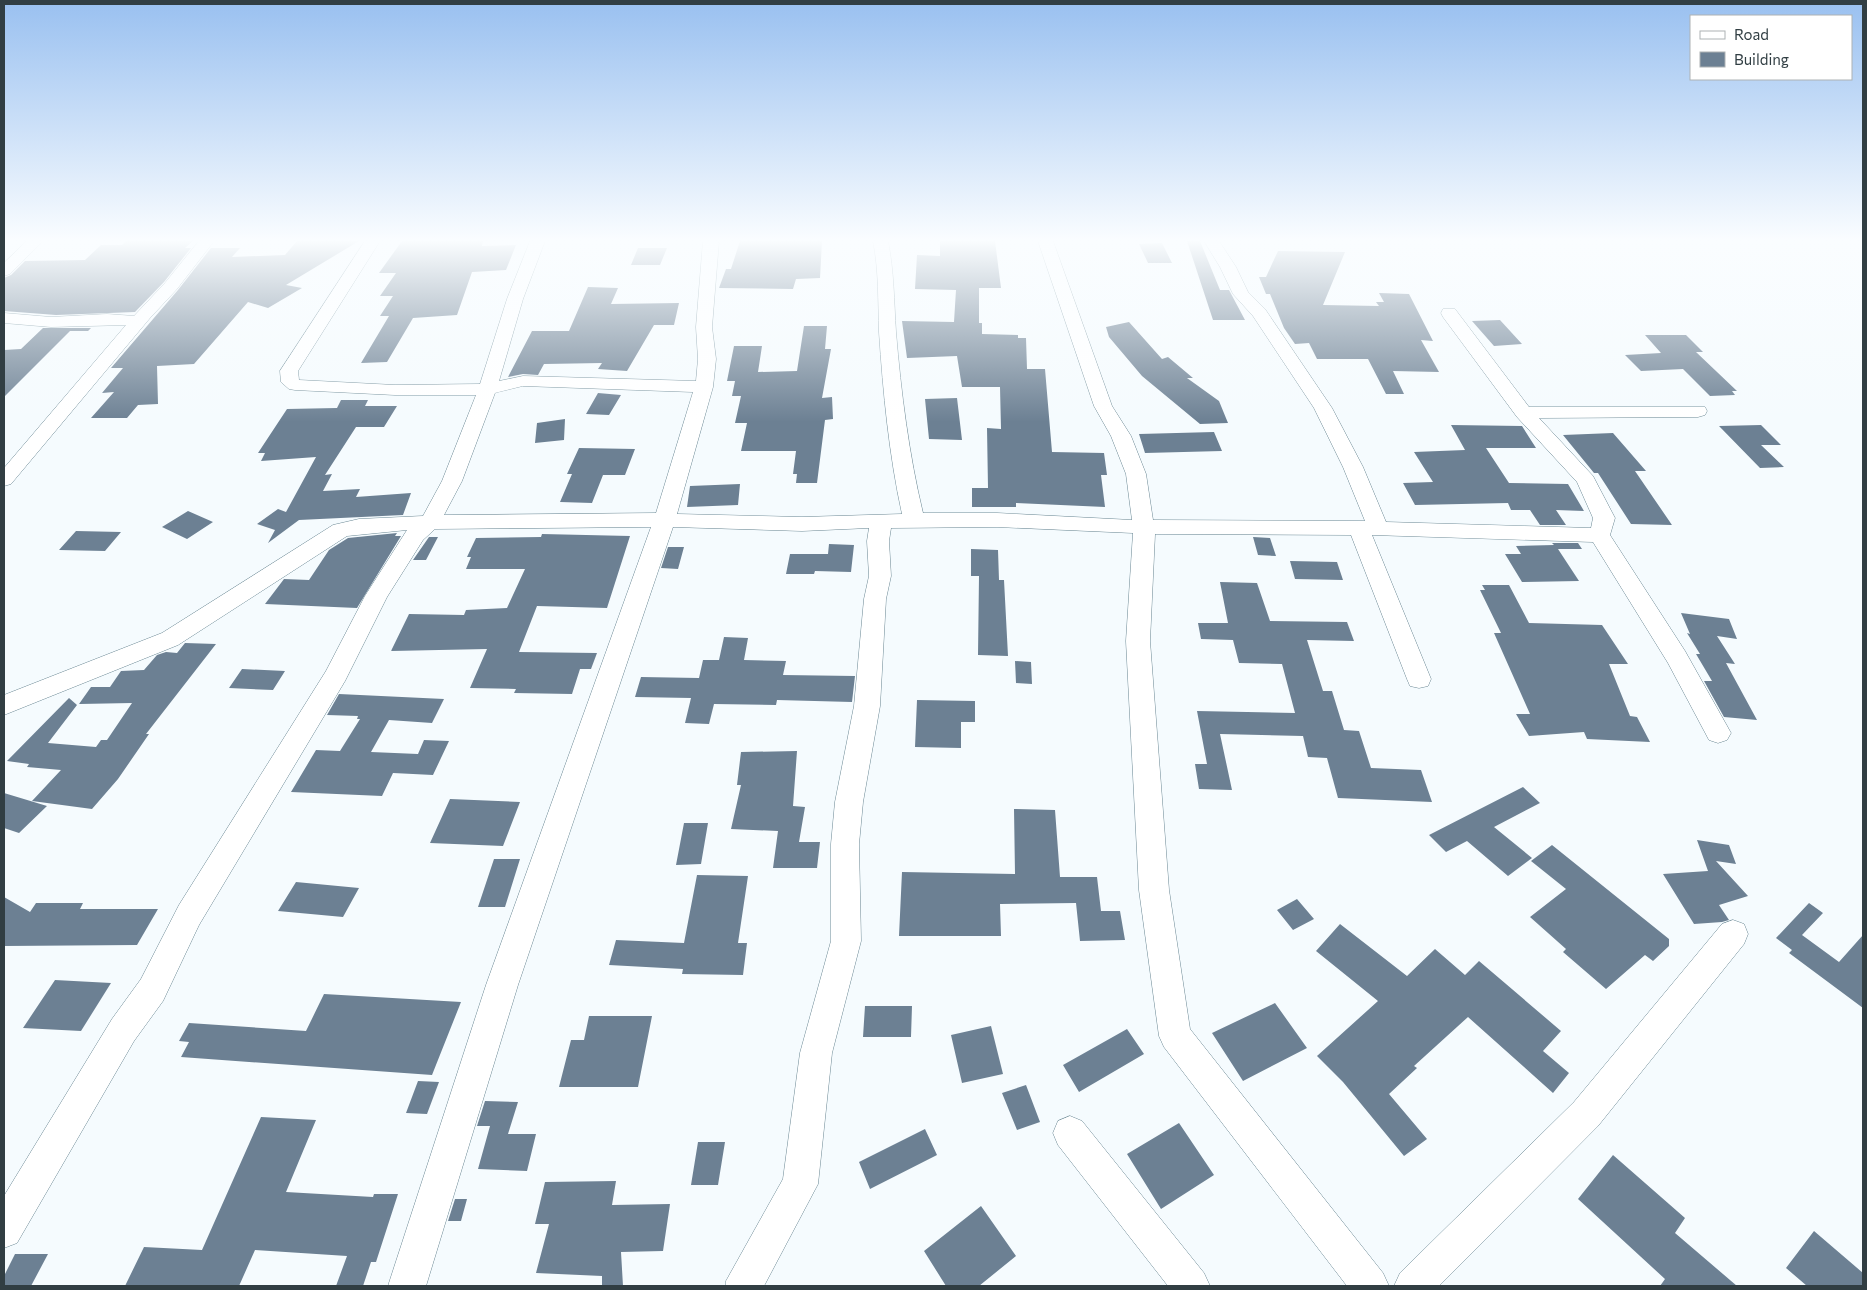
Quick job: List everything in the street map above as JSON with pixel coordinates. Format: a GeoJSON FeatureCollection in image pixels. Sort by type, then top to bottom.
{"type":"FeatureCollection","features":[{"type":"Feature","properties":{"kind":"street"},"geometry":{"type":"LineString","coordinates":[[4,480],[157,301]]}},
{"type":"Feature","properties":{"kind":"street"},"geometry":{"type":"LineString","coordinates":[[335,301],[290,371],[290,382],[295,385],[304,387],[487,389],[523,381],[704,387]]}},
{"type":"Feature","properties":{"kind":"street"},"geometry":{"type":"LineString","coordinates":[[4,1230],[123,1030],[152,990],[189,915],[336,675],[376,596],[415,535],[430,522],[452,482],[487,389],[514,301]]}},
{"type":"Feature","properties":{"kind":"street"},"geometry":{"type":"LineString","coordinates":[[408,1286],[502,985],[672,501],[704,387],[707,359],[704,327],[706,301]]}},
{"type":"Feature","properties":{"kind":"street"},"geometry":{"type":"LineString","coordinates":[[887,301],[888,333],[904,477],[914,520]]}},
{"type":"Feature","properties":{"kind":"street"},"geometry":{"type":"LineString","coordinates":[[1066,301],[1103,406],[1121,436],[1136,474],[1144,527],[1144,554],[1138,612],[1139,651],[1154,890],[1175,1036],[1370,1286]]}},
{"type":"Feature","properties":{"kind":"street"},"geometry":{"type":"LineString","coordinates":[[1248,301],[1259,313],[1323,408],[1353,467],[1369,530],[1419,679]]}},
{"type":"Feature","properties":{"kind":"street"},"geometry":{"type":"LineString","coordinates":[[1449,312],[1524,413],[1586,480],[1604,518],[1599,535],[1646,606],[1702,700],[1718,733]]}},
{"type":"Feature","properties":{"kind":"street"},"geometry":{"type":"LineString","coordinates":[[4,318],[34,319],[51,322],[139,321]]}},
{"type":"Feature","properties":{"kind":"street"},"geometry":{"type":"LineString","coordinates":[[1524,413],[1698,411]]}},
{"type":"Feature","properties":{"kind":"street"},"geometry":{"type":"LineString","coordinates":[[4,705],[170,639],[341,530],[359,526],[430,522],[664,520],[802,524],[914,520],[997,520],[1144,527],[1286,526],[1369,530],[1599,535]]}},
{"type":"Feature","properties":{"kind":"street"},"geometry":{"type":"LineString","coordinates":[[745,1286],[745,1281],[800,1184],[816,1052],[846,941],[847,878],[845,844],[849,802],[867,706],[875,599],[880,576],[878,542],[881,522]]}},
{"type":"Feature","properties":{"kind":"street"},"geometry":{"type":"LineString","coordinates":[[1414,1286],[1586,1114],[1733,934]]}},
{"type":"Feature","properties":{"kind":"street"},"geometry":{"type":"LineString","coordinates":[[1070,1133],[1191,1286]]}},
{"type":"Feature","properties":{"kind":"building"},"geometry":{"type":"Polygon","coordinates":[[[4,301],[145,301],[135,312],[56,315],[4,311],[4,301]]]}},
{"type":"Feature","properties":{"kind":"building"},"geometry":{"type":"Polygon","coordinates":[[[168,301],[280,301],[268,308],[248,302],[194,364],[157,366],[158,404],[138,405],[127,418],[91,418],[114,392],[102,393],[123,368],[111,368],[168,301]]]}},
{"type":"Feature","properties":{"kind":"building"},"geometry":{"type":"Polygon","coordinates":[[[390,301],[462,301],[457,315],[413,318],[387,362],[361,363],[389,316],[380,316],[390,301]]]}},
{"type":"Feature","properties":{"kind":"building"},"geometry":{"type":"Polygon","coordinates":[[[582,301],[612,301],[611,304],[679,303],[674,325],[654,325],[627,371],[598,369],[602,363],[544,364],[538,375],[523,374],[508,377],[532,331],[569,331],[582,301]]]}},
{"type":"Feature","properties":{"kind":"building"},"geometry":{"type":"Polygon","coordinates":[[[955,301],[979,301],[979,323],[982,323],[982,334],[1018,335],[1018,338],[1026,338],[1027,369],[1045,369],[1052,452],[1104,453],[1107,475],[1101,475],[1105,507],[1016,503],[1016,507],[972,507],[972,488],[988,488],[987,428],[1001,429],[1000,387],[962,387],[957,356],[907,358],[902,321],[954,322],[955,301]]]}},
{"type":"Feature","properties":{"kind":"building"},"geometry":{"type":"Polygon","coordinates":[[[1207,301],[1235,301],[1245,320],[1213,320],[1207,301]]]}},
{"type":"Feature","properties":{"kind":"building"},"geometry":{"type":"Polygon","coordinates":[[[1273,301],[1325,301],[1323,305],[1379,306],[1376,302],[1413,301],[1433,341],[1421,340],[1439,372],[1393,371],[1404,394],[1386,394],[1368,359],[1317,359],[1309,343],[1295,344],[1284,328],[1273,301]]]}},
{"type":"Feature","properties":{"kind":"building"},"geometry":{"type":"Polygon","coordinates":[[[1500,320],[1522,344],[1494,346],[1472,321],[1500,320]]]}},
{"type":"Feature","properties":{"kind":"building"},"geometry":{"type":"Polygon","coordinates":[[[1129,322],[1162,359],[1168,357],[1193,378],[1187,378],[1219,401],[1228,423],[1200,424],[1142,376],[1109,337],[1106,327],[1129,322]]]}},
{"type":"Feature","properties":{"kind":"building"},"geometry":{"type":"Polygon","coordinates":[[[804,326],[827,326],[825,349],[831,349],[822,398],[832,397],[833,419],[825,420],[817,483],[796,483],[797,474],[793,474],[796,451],[741,451],[747,423],[735,423],[741,396],[732,396],[735,381],[727,381],[734,346],[762,346],[758,372],[797,371],[804,326]]]}},
{"type":"Feature","properties":{"kind":"building"},"geometry":{"type":"Polygon","coordinates":[[[43,328],[91,328],[88,331],[70,331],[4,397],[4,350],[21,349],[43,328]]]}},
{"type":"Feature","properties":{"kind":"building"},"geometry":{"type":"Polygon","coordinates":[[[1645,335],[1686,335],[1703,352],[1696,352],[1737,391],[1732,391],[1735,395],[1710,396],[1683,369],[1641,371],[1625,355],[1661,353],[1645,335]]]}},
{"type":"Feature","properties":{"kind":"building"},"geometry":{"type":"Polygon","coordinates":[[[598,393],[621,395],[609,415],[586,414],[598,393]]]}},
{"type":"Feature","properties":{"kind":"building"},"geometry":{"type":"Polygon","coordinates":[[[957,398],[962,440],[929,439],[925,399],[957,398]]]}},
{"type":"Feature","properties":{"kind":"building"},"geometry":{"type":"Polygon","coordinates":[[[341,400],[368,400],[365,406],[397,406],[384,427],[356,427],[325,475],[332,474],[323,491],[360,489],[356,497],[411,493],[403,515],[299,520],[268,543],[275,530],[257,524],[278,509],[286,512],[316,457],[261,461],[265,453],[258,453],[287,409],[337,408],[341,400]]]}},
{"type":"Feature","properties":{"kind":"building"},"geometry":{"type":"Polygon","coordinates":[[[565,419],[564,440],[535,443],[537,423],[565,419]]]}},
{"type":"Feature","properties":{"kind":"building"},"geometry":{"type":"Polygon","coordinates":[[[1451,425],[1522,426],[1536,448],[1486,448],[1509,483],[1568,484],[1584,511],[1556,510],[1566,525],[1540,525],[1530,510],[1511,510],[1508,503],[1415,505],[1403,483],[1433,482],[1414,452],[1465,450],[1451,425]]]}},
{"type":"Feature","properties":{"kind":"building"},"geometry":{"type":"Polygon","coordinates":[[[1761,425],[1781,445],[1761,445],[1784,467],[1760,468],[1719,426],[1761,425]]]}},
{"type":"Feature","properties":{"kind":"building"},"geometry":{"type":"Polygon","coordinates":[[[1214,432],[1222,451],[1145,453],[1139,434],[1214,432]]]}},
{"type":"Feature","properties":{"kind":"building"},"geometry":{"type":"Polygon","coordinates":[[[1613,433],[1646,471],[1635,471],[1672,525],[1631,524],[1598,473],[1594,473],[1563,435],[1613,433]]]}},
{"type":"Feature","properties":{"kind":"building"},"geometry":{"type":"Polygon","coordinates":[[[579,448],[635,449],[625,475],[603,475],[592,503],[560,502],[572,474],[567,474],[579,448]]]}},
{"type":"Feature","properties":{"kind":"building"},"geometry":{"type":"Polygon","coordinates":[[[740,484],[738,505],[687,507],[690,486],[740,484]]]}},
{"type":"Feature","properties":{"kind":"building"},"geometry":{"type":"Polygon","coordinates":[[[188,511],[213,522],[187,539],[162,527],[188,511]]]}},
{"type":"Feature","properties":{"kind":"building"},"geometry":{"type":"Polygon","coordinates":[[[76,531],[121,532],[105,551],[59,550],[76,531]]]}},
{"type":"Feature","properties":{"kind":"building"},"geometry":{"type":"Polygon","coordinates":[[[397,533],[395,536],[401,536],[357,608],[265,604],[284,579],[309,580],[329,550],[348,538],[397,533]]]}},
{"type":"Feature","properties":{"kind":"building"},"geometry":{"type":"Polygon","coordinates":[[[542,534],[630,536],[607,608],[537,606],[519,652],[597,653],[591,669],[580,669],[572,694],[514,693],[516,689],[470,688],[487,649],[391,651],[409,614],[464,615],[466,610],[507,608],[525,569],[466,569],[471,557],[467,557],[476,538],[541,537],[542,534]]]}},
{"type":"Feature","properties":{"kind":"building"},"geometry":{"type":"Polygon","coordinates":[[[429,537],[438,537],[426,560],[413,560],[429,537]]]}},
{"type":"Feature","properties":{"kind":"building"},"geometry":{"type":"Polygon","coordinates":[[[1253,537],[1270,538],[1276,556],[1258,555],[1253,537]]]}},
{"type":"Feature","properties":{"kind":"building"},"geometry":{"type":"Polygon","coordinates":[[[1552,543],[1578,543],[1582,549],[1558,549],[1579,581],[1522,582],[1505,554],[1521,554],[1516,546],[1554,545],[1552,543]]]}},
{"type":"Feature","properties":{"kind":"building"},"geometry":{"type":"Polygon","coordinates":[[[829,544],[854,545],[851,572],[815,571],[814,574],[786,574],[790,554],[828,554],[829,544]]]}},
{"type":"Feature","properties":{"kind":"building"},"geometry":{"type":"Polygon","coordinates":[[[668,547],[684,547],[678,569],[661,568],[668,547]]]}},
{"type":"Feature","properties":{"kind":"building"},"geometry":{"type":"Polygon","coordinates":[[[971,549],[998,550],[999,580],[1004,580],[1008,656],[978,655],[979,576],[971,576],[971,549]]]}},
{"type":"Feature","properties":{"kind":"building"},"geometry":{"type":"Polygon","coordinates":[[[1290,561],[1337,562],[1343,580],[1295,579],[1290,561]]]}},
{"type":"Feature","properties":{"kind":"building"},"geometry":{"type":"Polygon","coordinates":[[[1220,582],[1257,583],[1270,621],[1347,622],[1354,641],[1307,640],[1323,691],[1332,691],[1344,730],[1359,731],[1371,768],[1421,770],[1432,802],[1338,798],[1327,758],[1308,757],[1303,736],[1220,734],[1232,790],[1199,789],[1195,764],[1207,764],[1197,711],[1295,713],[1282,664],[1239,663],[1233,640],[1201,639],[1198,623],[1228,623],[1220,582]]]}},
{"type":"Feature","properties":{"kind":"building"},"geometry":{"type":"Polygon","coordinates":[[[1482,585],[1509,585],[1529,623],[1602,625],[1628,664],[1609,664],[1630,716],[1637,717],[1650,742],[1587,739],[1584,732],[1529,736],[1516,714],[1530,714],[1494,633],[1501,633],[1480,590],[1485,590],[1482,585]]]}},
{"type":"Feature","properties":{"kind":"building"},"geometry":{"type":"Polygon","coordinates":[[[1681,613],[1729,619],[1737,639],[1717,636],[1735,664],[1726,663],[1757,720],[1724,717],[1704,681],[1712,681],[1696,654],[1700,654],[1687,633],[1690,634],[1681,613]]]}},
{"type":"Feature","properties":{"kind":"building"},"geometry":{"type":"Polygon","coordinates":[[[724,637],[748,638],[744,660],[786,661],[783,675],[855,676],[852,702],[777,700],[776,705],[714,704],[709,724],[685,723],[691,698],[635,697],[641,677],[699,678],[703,660],[719,660],[724,637]]]}},
{"type":"Feature","properties":{"kind":"building"},"geometry":{"type":"Polygon","coordinates":[[[185,643],[216,644],[146,734],[149,734],[118,779],[92,809],[32,801],[61,770],[27,767],[29,764],[7,761],[69,698],[77,705],[48,743],[96,747],[101,740],[107,740],[132,703],[79,704],[91,687],[110,687],[121,671],[144,670],[157,655],[166,652],[177,653],[185,643]]]}},
{"type":"Feature","properties":{"kind":"building"},"geometry":{"type":"Polygon","coordinates":[[[1015,661],[1031,662],[1032,684],[1016,683],[1015,661]]]}},
{"type":"Feature","properties":{"kind":"building"},"geometry":{"type":"Polygon","coordinates":[[[242,669],[285,671],[273,690],[229,688],[242,669]]]}},
{"type":"Feature","properties":{"kind":"building"},"geometry":{"type":"Polygon","coordinates":[[[339,694],[444,699],[432,723],[389,720],[371,752],[418,754],[424,740],[449,741],[433,775],[393,773],[382,796],[291,792],[316,750],[340,751],[360,719],[357,719],[358,716],[327,715],[339,694]]]}},
{"type":"Feature","properties":{"kind":"building"},"geometry":{"type":"Polygon","coordinates":[[[917,700],[975,701],[975,722],[961,722],[961,748],[915,747],[917,700]]]}},
{"type":"Feature","properties":{"kind":"building"},"geometry":{"type":"Polygon","coordinates":[[[797,751],[793,806],[805,807],[799,842],[820,842],[817,868],[773,868],[778,831],[731,829],[741,785],[737,785],[741,752],[797,751]]]}},
{"type":"Feature","properties":{"kind":"building"},"geometry":{"type":"Polygon","coordinates":[[[1523,787],[1540,803],[1494,827],[1532,858],[1508,876],[1467,841],[1446,852],[1429,835],[1523,787]]]}},
{"type":"Feature","properties":{"kind":"building"},"geometry":{"type":"Polygon","coordinates":[[[4,793],[47,806],[19,833],[4,828],[4,793]]]}},
{"type":"Feature","properties":{"kind":"building"},"geometry":{"type":"Polygon","coordinates":[[[450,799],[520,802],[503,846],[430,843],[450,799]]]}},
{"type":"Feature","properties":{"kind":"building"},"geometry":{"type":"Polygon","coordinates":[[[1014,809],[1055,810],[1060,877],[1097,877],[1101,911],[1120,911],[1125,940],[1080,941],[1076,903],[1000,904],[1001,936],[899,936],[902,872],[1015,874],[1014,809]]]}},
{"type":"Feature","properties":{"kind":"building"},"geometry":{"type":"Polygon","coordinates":[[[684,823],[708,823],[701,864],[676,865],[684,823]]]}},
{"type":"Feature","properties":{"kind":"building"},"geometry":{"type":"Polygon","coordinates":[[[1697,840],[1729,845],[1736,864],[1716,861],[1748,896],[1719,905],[1729,920],[1694,924],[1663,874],[1708,871],[1697,840]]]}},
{"type":"Feature","properties":{"kind":"building"},"geometry":{"type":"Polygon","coordinates":[[[1552,845],[1669,939],[1669,946],[1653,961],[1645,955],[1606,989],[1563,952],[1566,949],[1530,917],[1566,889],[1531,861],[1552,845]]]}},
{"type":"Feature","properties":{"kind":"building"},"geometry":{"type":"Polygon","coordinates":[[[494,859],[520,859],[505,907],[478,907],[494,859]]]}},
{"type":"Feature","properties":{"kind":"building"},"geometry":{"type":"Polygon","coordinates":[[[697,875],[748,876],[738,943],[747,943],[743,975],[682,974],[683,969],[609,965],[616,940],[684,943],[697,875]]]}},
{"type":"Feature","properties":{"kind":"building"},"geometry":{"type":"Polygon","coordinates":[[[296,882],[359,888],[343,917],[278,911],[296,882]]]}},
{"type":"Feature","properties":{"kind":"building"},"geometry":{"type":"Polygon","coordinates":[[[4,897],[30,912],[36,903],[83,903],[80,909],[158,909],[137,945],[4,946],[4,897]]]}},
{"type":"Feature","properties":{"kind":"building"},"geometry":{"type":"Polygon","coordinates":[[[1297,899],[1314,919],[1293,930],[1277,910],[1297,899]]]}},
{"type":"Feature","properties":{"kind":"building"},"geometry":{"type":"Polygon","coordinates":[[[1809,903],[1823,913],[1802,935],[1839,962],[1863,935],[1863,1008],[1789,953],[1792,950],[1776,938],[1809,903]]]}},
{"type":"Feature","properties":{"kind":"building"},"geometry":{"type":"Polygon","coordinates":[[[1340,924],[1407,976],[1435,949],[1465,975],[1479,961],[1561,1031],[1543,1051],[1569,1073],[1553,1093],[1468,1017],[1414,1066],[1417,1068],[1389,1094],[1427,1139],[1404,1156],[1343,1082],[1317,1056],[1378,1001],[1316,951],[1340,924]]]}},
{"type":"Feature","properties":{"kind":"building"},"geometry":{"type":"Polygon","coordinates":[[[55,980],[111,983],[81,1031],[23,1028],[55,980]]]}},
{"type":"Feature","properties":{"kind":"building"},"geometry":{"type":"Polygon","coordinates":[[[324,994],[461,1002],[432,1075],[181,1057],[189,1042],[179,1041],[189,1023],[306,1031],[324,994]]]}},
{"type":"Feature","properties":{"kind":"building"},"geometry":{"type":"Polygon","coordinates":[[[1275,1003],[1307,1048],[1243,1081],[1212,1033],[1275,1003]]]}},
{"type":"Feature","properties":{"kind":"building"},"geometry":{"type":"Polygon","coordinates":[[[865,1006],[912,1006],[911,1037],[863,1037],[865,1006]]]}},
{"type":"Feature","properties":{"kind":"building"},"geometry":{"type":"Polygon","coordinates":[[[589,1016],[652,1016],[638,1087],[559,1087],[571,1040],[584,1040],[589,1016]]]}},
{"type":"Feature","properties":{"kind":"building"},"geometry":{"type":"Polygon","coordinates":[[[991,1026],[1003,1074],[962,1083],[951,1035],[991,1026]]]}},
{"type":"Feature","properties":{"kind":"building"},"geometry":{"type":"Polygon","coordinates":[[[1127,1029],[1144,1054],[1079,1092],[1063,1065],[1127,1029]]]}},
{"type":"Feature","properties":{"kind":"building"},"geometry":{"type":"Polygon","coordinates":[[[418,1081],[439,1082],[427,1114],[406,1113],[418,1081]]]}},
{"type":"Feature","properties":{"kind":"building"},"geometry":{"type":"Polygon","coordinates":[[[1026,1085],[1040,1122],[1017,1130],[1002,1093],[1026,1085]]]}},
{"type":"Feature","properties":{"kind":"building"},"geometry":{"type":"Polygon","coordinates":[[[485,1101],[518,1102],[508,1134],[536,1134],[527,1171],[478,1169],[490,1126],[477,1126],[485,1101]]]}},
{"type":"Feature","properties":{"kind":"building"},"geometry":{"type":"Polygon","coordinates":[[[261,1117],[316,1120],[286,1192],[373,1197],[374,1194],[398,1194],[376,1262],[371,1262],[363,1286],[336,1286],[347,1256],[255,1250],[239,1286],[125,1286],[144,1247],[202,1250],[261,1117]]]}},
{"type":"Feature","properties":{"kind":"building"},"geometry":{"type":"Polygon","coordinates":[[[1179,1123],[1214,1175],[1161,1209],[1127,1154],[1179,1123]]]}},
{"type":"Feature","properties":{"kind":"building"},"geometry":{"type":"Polygon","coordinates":[[[925,1129],[937,1155],[870,1189],[859,1162],[925,1129]]]}},
{"type":"Feature","properties":{"kind":"building"},"geometry":{"type":"Polygon","coordinates":[[[698,1142],[725,1142],[718,1185],[691,1185],[698,1142]]]}},
{"type":"Feature","properties":{"kind":"building"},"geometry":{"type":"Polygon","coordinates":[[[1613,1155],[1685,1218],[1675,1233],[1737,1286],[1660,1286],[1665,1279],[1578,1199],[1613,1155]]]}},
{"type":"Feature","properties":{"kind":"building"},"geometry":{"type":"Polygon","coordinates":[[[616,1181],[612,1205],[670,1204],[663,1251],[621,1252],[623,1286],[602,1286],[602,1276],[536,1273],[549,1224],[535,1224],[545,1182],[616,1181]]]}},
{"type":"Feature","properties":{"kind":"building"},"geometry":{"type":"Polygon","coordinates":[[[455,1199],[467,1199],[461,1221],[448,1221],[455,1199]]]}},
{"type":"Feature","properties":{"kind":"building"},"geometry":{"type":"Polygon","coordinates":[[[981,1206],[1016,1256],[979,1286],[946,1286],[924,1251],[981,1206]]]}},
{"type":"Feature","properties":{"kind":"building"},"geometry":{"type":"Polygon","coordinates":[[[1814,1231],[1863,1273],[1863,1286],[1807,1286],[1786,1268],[1814,1231]]]}},
{"type":"Feature","properties":{"kind":"building"},"geometry":{"type":"Polygon","coordinates":[[[15,1254],[48,1254],[31,1286],[4,1286],[4,1276],[15,1254]]]}}]}
